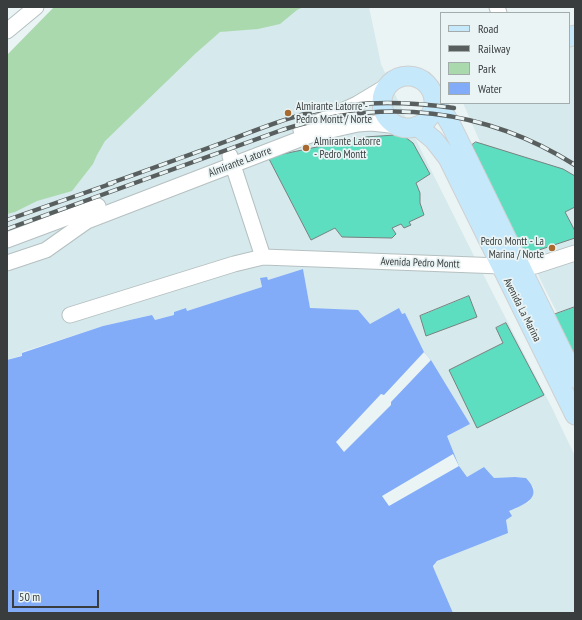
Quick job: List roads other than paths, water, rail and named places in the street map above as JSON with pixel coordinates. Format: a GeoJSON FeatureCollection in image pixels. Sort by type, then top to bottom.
{"type":"FeatureCollection","features":[{"type":"Feature","properties":{"kind":"main road","name":"Almirante Latorre"},"geometry":{"type":"LineString","coordinates":[[387,86],[402,76],[440,78]]}},
{"type":"Feature","properties":{"kind":"main road"},"geometry":{"type":"LineString","coordinates":[[387,86],[382,98],[383,108],[387,117],[408,126],[421,124],[429,118],[436,97],[430,87],[419,78]]}},
{"type":"Feature","properties":{"kind":"main road","name":"Avenida La Marina"},"geometry":{"type":"LineString","coordinates":[[436,97],[575,378]]}},
{"type":"Feature","properties":{"kind":"main road","name":"Avenida La Marina"},"geometry":{"type":"LineString","coordinates":[[408,126],[434,140],[444,153],[575,415]]}},
{"type":"Feature","properties":{"kind":"street"},"geometry":{"type":"LineString","coordinates":[[7,31],[36,7]]}},
{"type":"Feature","properties":{"kind":"street","name":"Almirante Latorre"},"geometry":{"type":"LineString","coordinates":[[232,160],[331,117],[357,104],[387,86]]}},
{"type":"Feature","properties":{"kind":"street","name":"Almirante Latorre"},"geometry":{"type":"LineString","coordinates":[[85,216],[232,160],[313,134],[338,128],[371,123],[408,126]]}},
{"type":"Feature","properties":{"kind":"street"},"geometry":{"type":"LineString","coordinates":[[232,160],[263,257]]}},
{"type":"Feature","properties":{"kind":"street"},"geometry":{"type":"LineString","coordinates":[[7,240],[85,216]]}},
{"type":"Feature","properties":{"kind":"street"},"geometry":{"type":"LineString","coordinates":[[7,263],[46,250],[85,216]]}},
{"type":"Feature","properties":{"kind":"street","name":"Avenida Pedro Montt"},"geometry":{"type":"LineString","coordinates":[[70,315],[234,264],[263,257],[520,267],[535,266],[575,253]]}},
{"type":"Feature","properties":{"kind":"water"},"geometry":{"type":"Polygon","coordinates":[[[303,269],[310,308],[358,310],[370,324],[399,308],[402,314],[405,313],[424,352],[431,360],[470,424],[447,436],[459,466],[467,477],[484,467],[494,478],[526,478],[531,485],[533,495],[531,499],[521,506],[509,511],[512,516],[506,520],[508,533],[437,561],[433,566],[453,613],[7,613],[7,360],[22,356],[22,353],[103,326],[152,315],[155,320],[174,315],[174,312],[186,308],[187,311],[262,287],[260,278],[267,277],[268,280],[303,269]]]}},
{"type":"Feature","properties":{"kind":"railway"},"geometry":{"type":"LineString","coordinates":[[108,184],[274,124],[318,110],[375,103],[415,104],[454,108]]}},
{"type":"Feature","properties":{"kind":"railway"},"geometry":{"type":"LineString","coordinates":[[7,229],[282,130],[320,120],[358,114],[395,112],[433,114],[469,120],[505,131],[541,146],[575,165]]}},
{"type":"Feature","properties":{"kind":"railway"},"geometry":{"type":"LineString","coordinates":[[7,220],[113,183]]}},
{"type":"Feature","properties":{"kind":"place","name":"Almirante Latorre - Pedro Montt / Norte"},"geometry":{"type":"Point","coordinates":[288,113]}},
{"type":"Feature","properties":{"kind":"place","name":"Almirante Latorre - Pedro Montt"},"geometry":{"type":"Point","coordinates":[306,148]}},
{"type":"Feature","properties":{"kind":"place","name":"Pedro Montt - La Marina / Norte"},"geometry":{"type":"Point","coordinates":[552,248]}}]}
